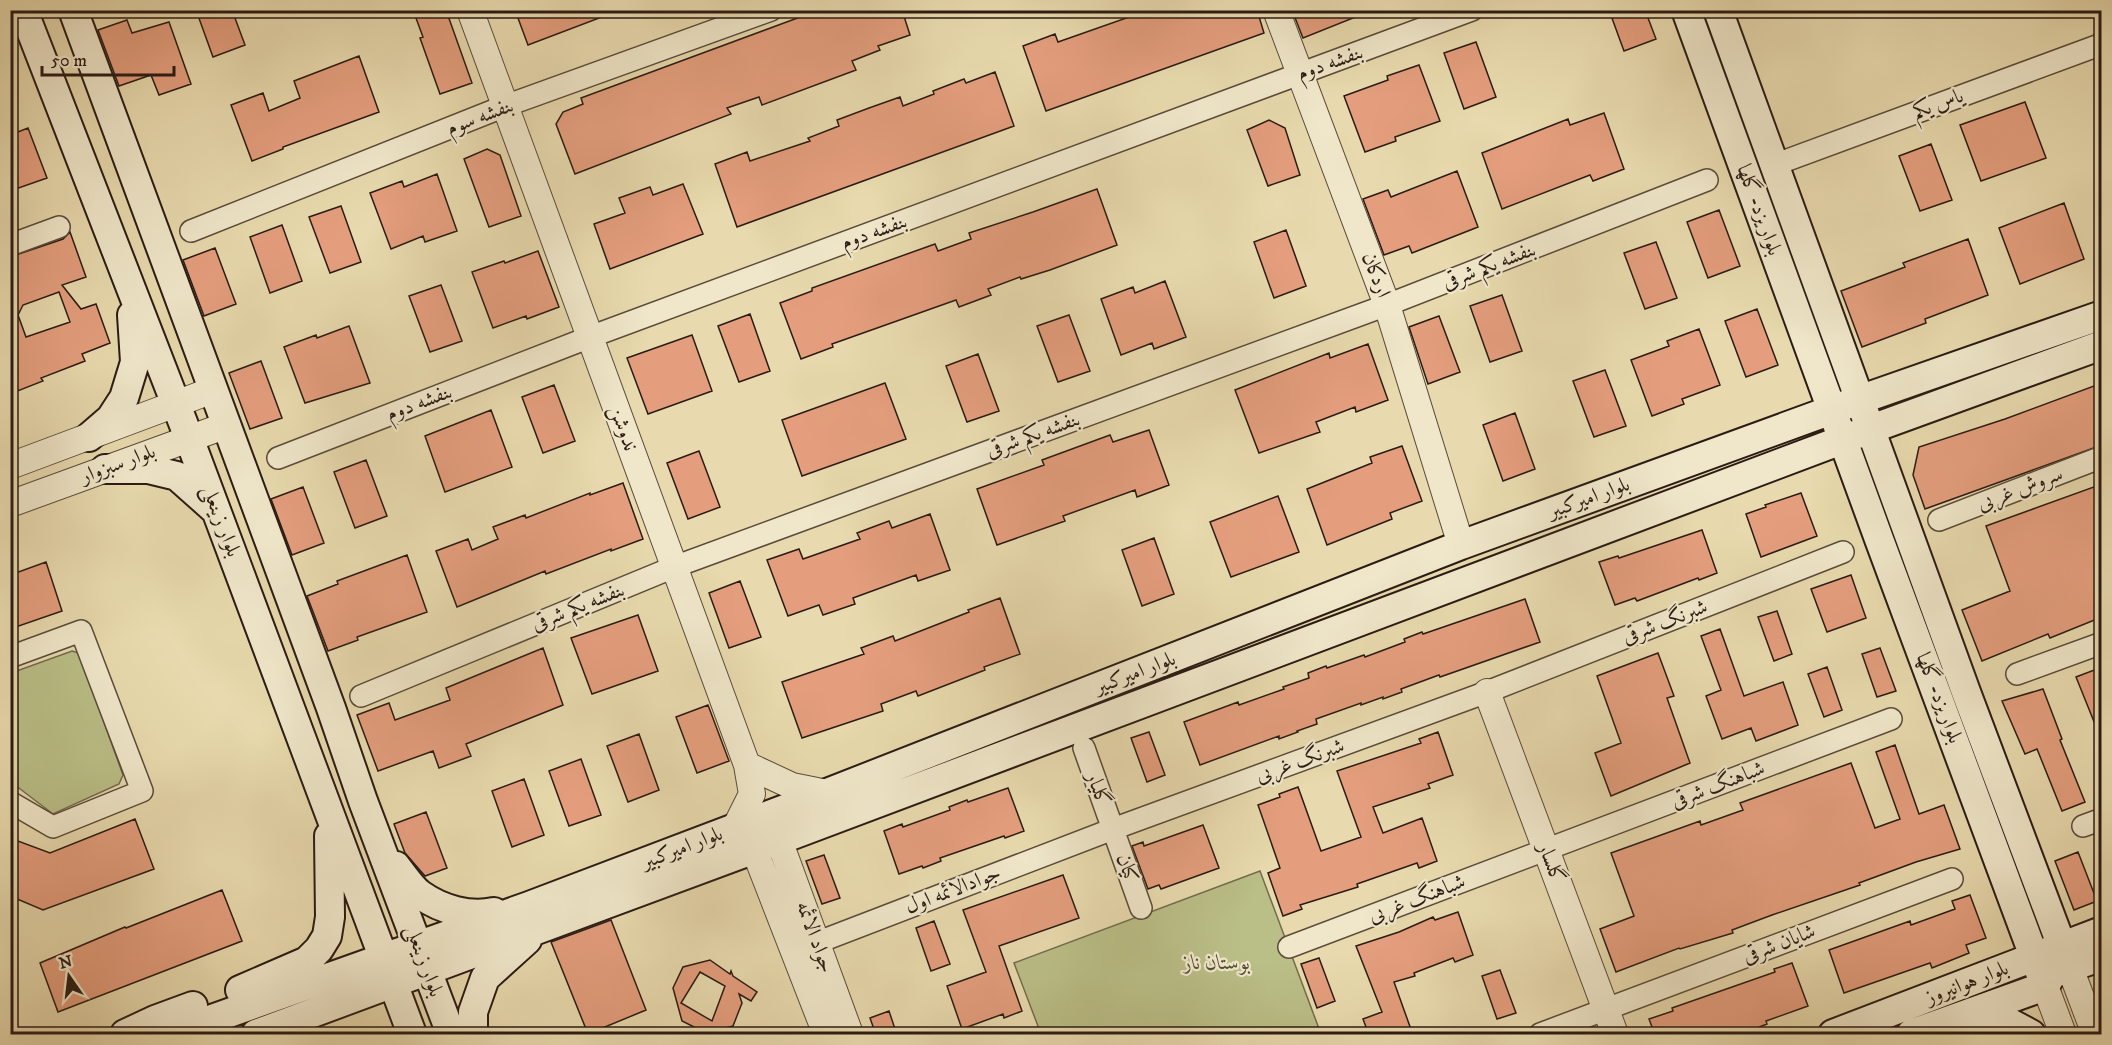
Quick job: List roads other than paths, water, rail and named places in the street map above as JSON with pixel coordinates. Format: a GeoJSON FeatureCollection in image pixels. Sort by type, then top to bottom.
{"type":"FeatureCollection","features":[{"type":"Feature","properties":{"kind":"main road","name":"بلوار زینعلی"},"geometry":{"type":"LineString","coordinates":[[23,10],[189,438],[412,1035]]}},
{"type":"Feature","properties":{"kind":"main road","name":"بلوار زینعلی"},"geometry":{"type":"LineString","coordinates":[[72,10],[451,1035]]}},
{"type":"Feature","properties":{"kind":"main road","name":"بلوار یزد- گلها"},"geometry":{"type":"LineString","coordinates":[[1686,10],[2045,986]]}},
{"type":"Feature","properties":{"kind":"main road","name":"بلوار یزد- گلها"},"geometry":{"type":"LineString","coordinates":[[1718,10],[1966,692],[2066,957]]}},
{"type":"Feature","properties":{"kind":"main road"},"geometry":{"type":"LineString","coordinates":[[89,437],[111,418],[124,398],[135,362],[131,288]]}},
{"type":"Feature","properties":{"kind":"main road","name":"بلوار امیرکبیر"},"geometry":{"type":"LineString","coordinates":[[534,918],[735,828],[1461,544],[2102,315]]}},
{"type":"Feature","properties":{"kind":"main road","name":"بلوار امیرکبیر"},"geometry":{"type":"LineString","coordinates":[[170,1035],[388,971],[534,918],[767,844],[1871,429],[2102,345]]}},
{"type":"Feature","properties":{"kind":"main road"},"geometry":{"type":"LineString","coordinates":[[105,469],[148,468],[177,476],[217,512]]}},
{"type":"Feature","properties":{"kind":"main road"},"geometry":{"type":"LineString","coordinates":[[363,801],[397,867],[420,895],[450,910],[534,918]]}},
{"type":"Feature","properties":{"kind":"main road"},"geometry":{"type":"LineString","coordinates":[[125,1035],[154,1020],[268,979],[307,961],[319,949],[327,936],[330,917],[328,810]]}},
{"type":"Feature","properties":{"kind":"main road"},"geometry":{"type":"LineString","coordinates":[[473,1035],[473,1012],[485,978],[534,918]]}},
{"type":"Feature","properties":{"kind":"main road","name":"بلوار هوانیروز"},"geometry":{"type":"LineString","coordinates":[[1911,1035],[1949,1019],[2045,986],[2066,957],[2102,931]]}},
{"type":"Feature","properties":{"kind":"main road","name":"بلوار هوانیروز"},"geometry":{"type":"LineString","coordinates":[[1833,1035],[2035,957],[2102,956]]}},
{"type":"Feature","properties":{"kind":"main road","name":"بلوار امیرکبیر"},"geometry":{"type":"LineString","coordinates":[[256,1035],[388,971]]}},
{"type":"Feature","properties":{"kind":"main road"},"geometry":{"type":"LineString","coordinates":[[1949,1019],[2001,1018],[2031,1035]]}},
{"type":"Feature","properties":{"kind":"street","name":"ندوشن"},"geometry":{"type":"LineString","coordinates":[[470,10],[747,765],[752,794],[735,828]]}},
{"type":"Feature","properties":{"kind":"street","name":"بنفشه سوم"},"geometry":{"type":"LineString","coordinates":[[191,231],[505,106],[771,10]]}},
{"type":"Feature","properties":{"kind":"street","name":"اردکان"},"geometry":{"type":"LineString","coordinates":[[1276,10],[1387,305],[1461,544]]}},
{"type":"Feature","properties":{"kind":"street","name":"بنفشه دوم"},"geometry":{"type":"LineString","coordinates":[[278,459],[590,337],[1472,10]]}},
{"type":"Feature","properties":{"kind":"street","name":"یاس یکم"},"geometry":{"type":"LineString","coordinates":[[1774,165],[2102,44]]}},
{"type":"Feature","properties":{"kind":"street","name":"بنفشه یکم شرقی"},"geometry":{"type":"LineString","coordinates":[[361,696],[675,567],[1387,305],[1707,180]]}},
{"type":"Feature","properties":{"kind":"street"},"geometry":{"type":"LineString","coordinates":[[10,245],[58,228]]}},
{"type":"Feature","properties":{"kind":"street","name":"بلوار سبزوار"},"geometry":{"type":"LineString","coordinates":[[10,466],[213,390]]}},
{"type":"Feature","properties":{"kind":"street","name":"بلوار سبزوار"},"geometry":{"type":"LineString","coordinates":[[10,504],[227,425]]}},
{"type":"Feature","properties":{"kind":"street","name":"سروش غربی"},"geometry":{"type":"LineString","coordinates":[[1938,520],[2102,457]]}},
{"type":"Feature","properties":{"kind":"street","name":"شبرنگ شرقی"},"geometry":{"type":"LineString","coordinates":[[1487,692],[1843,552]]}},
{"type":"Feature","properties":{"kind":"street"},"geometry":{"type":"LineString","coordinates":[[10,657],[81,631],[142,791],[53,827],[10,802]]}},
{"type":"Feature","properties":{"kind":"street"},"geometry":{"type":"LineString","coordinates":[[2017,674],[2102,643]]}},
{"type":"Feature","properties":{"kind":"street","name":"شبرنگ غربی"},"geometry":{"type":"LineString","coordinates":[[1113,829],[1487,692]]}},
{"type":"Feature","properties":{"kind":"street","name":"گلسار"},"geometry":{"type":"LineString","coordinates":[[1487,692],[1615,1035]]}},
{"type":"Feature","properties":{"kind":"street","name":"شباهنگ شرقی"},"geometry":{"type":"LineString","coordinates":[[1546,850],[1891,720]]}},
{"type":"Feature","properties":{"kind":"street","name":"گلیار"},"geometry":{"type":"LineString","coordinates":[[1084,748],[1113,829]]}},
{"type":"Feature","properties":{"kind":"street"},"geometry":{"type":"LineString","coordinates":[[747,765],[792,786],[827,793]]}},
{"type":"Feature","properties":{"kind":"street","name":"کیان"},"geometry":{"type":"LineString","coordinates":[[1113,829],[1141,908]]}},
{"type":"Feature","properties":{"kind":"street","name":"جوادالائمه اول"},"geometry":{"type":"LineString","coordinates":[[805,947],[1113,829]]}},
{"type":"Feature","properties":{"kind":"street","name":"جواد الائمه"},"geometry":{"type":"LineString","coordinates":[[767,844],[805,947],[849,1035]]}},
{"type":"Feature","properties":{"kind":"street","name":"شباهنگ غربی"},"geometry":{"type":"LineString","coordinates":[[1289,947],[1546,850]]}},
{"type":"Feature","properties":{"kind":"street","name":"شایان شرقی"},"geometry":{"type":"LineString","coordinates":[[1540,1035],[1952,879]]}},
{"type":"Feature","properties":{"kind":"street","name":"جواد الائمه"},"geometry":{"type":"LineString","coordinates":[[805,947],[826,1035]]}},
{"type":"Feature","properties":{"kind":"street"},"geometry":{"type":"LineString","coordinates":[[2066,957],[2095,1035]]}},
{"type":"Feature","properties":{"kind":"street"},"geometry":{"type":"LineString","coordinates":[[2045,986],[2063,1035]]}},
{"type":"Feature","properties":{"kind":"park label","name":"بوستان ناز"},"geometry":{"type":"Point","coordinates":[1217,963]}}]}
